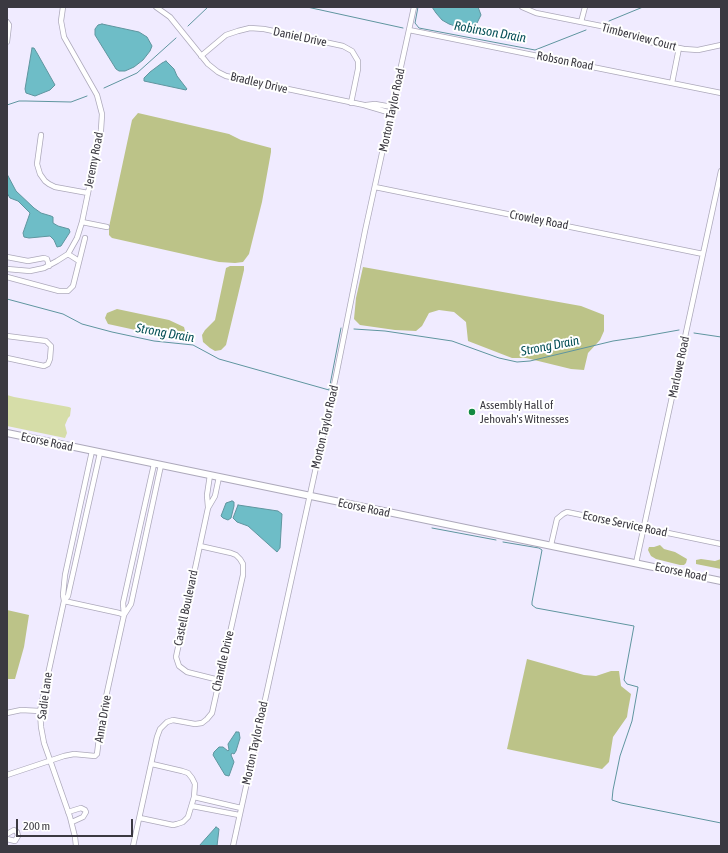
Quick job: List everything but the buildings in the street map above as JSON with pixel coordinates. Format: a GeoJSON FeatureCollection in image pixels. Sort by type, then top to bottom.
{"type":"FeatureCollection","features":[{"type":"Feature","properties":{"kind":"main road","name":"Ecorse Road"},"geometry":{"type":"LineString","coordinates":[[7,433],[721,581]]}},
{"type":"Feature","properties":{"kind":"street","name":"Jeremy Road"},"geometry":{"type":"LineString","coordinates":[[7,269],[30,271],[49,266],[68,254],[77,238],[82,222],[101,130],[102,114],[97,95],[64,37],[61,22],[63,7]]}},
{"type":"Feature","properties":{"kind":"street","name":"Bradley Drive"},"geometry":{"type":"LineString","coordinates":[[156,7],[170,17],[201,56],[214,69],[231,77],[364,105],[391,113]]}},
{"type":"Feature","properties":{"kind":"street","name":"Morton Taylor Road"},"geometry":{"type":"LineString","coordinates":[[233,846],[338,370],[375,187],[414,7]]}},
{"type":"Feature","properties":{"kind":"street","name":"Timberview Court"},"geometry":{"type":"LineString","coordinates":[[522,7],[536,13],[601,26],[646,41],[679,48],[698,50],[721,45]]}},
{"type":"Feature","properties":{"kind":"street"},"geometry":{"type":"LineString","coordinates":[[581,22],[585,7]]}},
{"type":"Feature","properties":{"kind":"street"},"geometry":{"type":"LineString","coordinates":[[7,22],[9,25],[7,42]]}},
{"type":"Feature","properties":{"kind":"street","name":"Daniel Drive"},"geometry":{"type":"LineString","coordinates":[[201,56],[226,36],[250,28],[264,29],[343,46],[352,51],[358,61],[358,69],[351,103]]}},
{"type":"Feature","properties":{"kind":"street","name":"Robson Road"},"geometry":{"type":"LineString","coordinates":[[409,30],[721,93]]}},
{"type":"Feature","properties":{"kind":"street"},"geometry":{"type":"LineString","coordinates":[[672,83],[679,48]]}},
{"type":"Feature","properties":{"kind":"street","name":"Bradley Drive"},"geometry":{"type":"LineString","coordinates":[[364,105],[375,104],[392,107]]}},
{"type":"Feature","properties":{"kind":"street"},"geometry":{"type":"LineString","coordinates":[[41,135],[37,164],[45,181],[55,187],[88,193]]}},
{"type":"Feature","properties":{"kind":"street","name":"Marlowe Road"},"geometry":{"type":"LineString","coordinates":[[636,563],[721,171]]}},
{"type":"Feature","properties":{"kind":"street","name":"Crowley Road"},"geometry":{"type":"LineString","coordinates":[[375,187],[703,254]]}},
{"type":"Feature","properties":{"kind":"street"},"geometry":{"type":"LineString","coordinates":[[82,222],[107,227]]}},
{"type":"Feature","properties":{"kind":"street"},"geometry":{"type":"LineString","coordinates":[[7,277],[60,291],[68,291],[73,286],[85,238]]}},
{"type":"Feature","properties":{"kind":"street"},"geometry":{"type":"LineString","coordinates":[[68,254],[79,261]]}},
{"type":"Feature","properties":{"kind":"street"},"geometry":{"type":"LineString","coordinates":[[7,257],[28,261],[44,258],[47,259],[49,266]]}},
{"type":"Feature","properties":{"kind":"street"},"geometry":{"type":"LineString","coordinates":[[7,336],[46,341],[51,346],[50,359],[48,364],[44,366],[7,358]]}},
{"type":"Feature","properties":{"kind":"street","name":"Sadie Lane"},"geometry":{"type":"LineString","coordinates":[[76,846],[72,822],[42,734],[40,711],[64,601],[63,595],[65,575],[92,451]]}},
{"type":"Feature","properties":{"kind":"street","name":"Sadie Lane"},"geometry":{"type":"LineString","coordinates":[[64,601],[70,591],[100,453]]}},
{"type":"Feature","properties":{"kind":"street","name":"Anna Drive"},"geometry":{"type":"LineString","coordinates":[[7,775],[50,760],[74,754],[95,756],[97,754],[102,715],[124,615],[123,603],[154,464]]}},
{"type":"Feature","properties":{"kind":"street","name":"Anna Drive"},"geometry":{"type":"LineString","coordinates":[[124,615],[131,604],[161,465]]}},
{"type":"Feature","properties":{"kind":"street","name":"Castell Boulevard"},"geometry":{"type":"LineString","coordinates":[[208,508],[207,495],[210,475]]}},
{"type":"Feature","properties":{"kind":"street","name":"Castell Boulevard"},"geometry":{"type":"LineString","coordinates":[[219,477],[214,496],[208,508],[176,653],[176,660],[179,666],[187,672],[219,680]]}},
{"type":"Feature","properties":{"kind":"street","name":"Ecorse Service Road"},"geometry":{"type":"LineString","coordinates":[[551,546],[557,519],[560,515],[565,513],[721,544]]}},
{"type":"Feature","properties":{"kind":"street","name":"Chandle Drive"},"geometry":{"type":"LineString","coordinates":[[133,846],[158,735],[164,724],[176,720],[199,723],[204,721],[212,713],[243,575],[243,567],[240,559],[234,554],[200,546]]}},
{"type":"Feature","properties":{"kind":"street"},"geometry":{"type":"LineString","coordinates":[[64,601],[124,615]]}},
{"type":"Feature","properties":{"kind":"street"},"geometry":{"type":"LineString","coordinates":[[7,713],[21,710],[40,711]]}},
{"type":"Feature","properties":{"kind":"street"},"geometry":{"type":"LineString","coordinates":[[140,818],[173,825],[183,822],[188,817],[194,797],[195,784],[188,773],[152,764]]}},
{"type":"Feature","properties":{"kind":"street"},"geometry":{"type":"LineString","coordinates":[[194,797],[241,808]]}},
{"type":"Feature","properties":{"kind":"street"},"geometry":{"type":"LineString","coordinates":[[192,806],[239,816]]}},
{"type":"Feature","properties":{"kind":"street"},"geometry":{"type":"LineString","coordinates":[[68,812],[81,808],[86,812],[83,817],[72,822]]}},
{"type":"Feature","properties":{"kind":"street"},"geometry":{"type":"LineString","coordinates":[[7,834],[14,830],[17,832],[18,836],[15,841],[7,839]]}},
{"type":"Feature","properties":{"kind":"green space"},"geometry":{"type":"Polygon","coordinates":[[[138,113],[229,134],[241,140],[271,148],[262,202],[249,254],[243,262],[219,262],[112,238],[109,235],[109,227],[132,120],[138,113]]]}},
{"type":"Feature","properties":{"kind":"green space"},"geometry":{"type":"Polygon","coordinates":[[[230,266],[244,266],[244,270],[226,345],[221,350],[215,351],[203,342],[202,335],[215,320],[226,268],[230,266]]]}},
{"type":"Feature","properties":{"kind":"green space"},"geometry":{"type":"Polygon","coordinates":[[[363,267],[581,306],[604,315],[604,331],[600,340],[588,353],[584,370],[571,369],[526,358],[512,358],[468,341],[466,322],[454,312],[439,310],[429,313],[422,326],[416,331],[395,330],[360,325],[354,319],[356,298],[363,267]]]}},
{"type":"Feature","properties":{"kind":"green space"},"geometry":{"type":"Polygon","coordinates":[[[117,309],[169,320],[184,327],[185,331],[183,337],[172,338],[108,324],[105,318],[107,313],[117,309]]]}},
{"type":"Feature","properties":{"kind":"green space"},"geometry":{"type":"Polygon","coordinates":[[[7,395],[71,408],[70,416],[65,425],[67,433],[65,438],[7,426],[7,395]]]}},
{"type":"Feature","properties":{"kind":"green space"},"geometry":{"type":"Polygon","coordinates":[[[660,545],[664,549],[675,552],[687,559],[686,563],[684,565],[680,565],[656,559],[651,556],[648,550],[649,547],[660,545]]]}},
{"type":"Feature","properties":{"kind":"green space"},"geometry":{"type":"Polygon","coordinates":[[[701,559],[715,561],[721,559],[721,569],[696,564],[696,560],[701,559]]]}},
{"type":"Feature","properties":{"kind":"green space"},"geometry":{"type":"Polygon","coordinates":[[[7,610],[29,615],[24,647],[15,679],[7,679],[7,610]]]}},
{"type":"Feature","properties":{"kind":"green space"},"geometry":{"type":"Polygon","coordinates":[[[527,659],[584,675],[596,676],[611,671],[619,671],[621,686],[631,694],[627,717],[613,737],[609,762],[602,769],[507,749],[527,659]]]}},
{"type":"Feature","properties":{"kind":"water"},"geometry":{"type":"Polygon","coordinates":[[[432,7],[478,7],[481,15],[477,23],[470,26],[455,26],[442,20],[432,7]]]}},
{"type":"Feature","properties":{"kind":"water"},"geometry":{"type":"Polygon","coordinates":[[[102,24],[139,32],[147,37],[152,46],[150,51],[143,60],[134,67],[125,71],[119,71],[116,69],[95,35],[95,29],[98,25],[102,24]]]}},
{"type":"Feature","properties":{"kind":"water"},"geometry":{"type":"Polygon","coordinates":[[[32,48],[34,48],[55,85],[50,90],[35,96],[26,93],[25,89],[32,48]]]}},
{"type":"Feature","properties":{"kind":"water"},"geometry":{"type":"Polygon","coordinates":[[[166,61],[174,69],[177,76],[187,89],[186,90],[144,81],[144,78],[150,72],[166,61]]]}},
{"type":"Feature","properties":{"kind":"water"},"geometry":{"type":"Polygon","coordinates":[[[7,174],[16,191],[34,208],[41,213],[53,217],[53,223],[58,226],[69,229],[70,232],[61,246],[57,247],[54,240],[50,236],[24,237],[23,233],[30,213],[18,201],[10,198],[7,193],[7,174]]]}},
{"type":"Feature","properties":{"kind":"water"},"geometry":{"type":"Polygon","coordinates":[[[232,501],[234,502],[234,506],[231,518],[228,520],[221,516],[226,503],[232,501]]]}},
{"type":"Feature","properties":{"kind":"water"},"geometry":{"type":"Polygon","coordinates":[[[238,505],[278,511],[282,514],[280,548],[277,552],[248,526],[237,522],[233,518],[238,505]]]}},
{"type":"Feature","properties":{"kind":"water"},"geometry":{"type":"Polygon","coordinates":[[[236,732],[239,732],[240,738],[236,751],[231,755],[234,762],[229,776],[225,775],[213,755],[219,747],[223,747],[228,751],[229,750],[228,744],[236,732]]]}},
{"type":"Feature","properties":{"kind":"water"},"geometry":{"type":"Polygon","coordinates":[[[216,827],[219,829],[217,846],[199,846],[216,827]]]}},
{"type":"Feature","properties":{"kind":"waterway","name":"Robinson Drain"},"geometry":{"type":"LineString","coordinates":[[188,26],[208,7]]}},
{"type":"Feature","properties":{"kind":"waterway","name":"Robinson Drain"},"geometry":{"type":"LineString","coordinates":[[307,7],[403,28]]}},
{"type":"Feature","properties":{"kind":"waterway","name":"Robinson Drain"},"geometry":{"type":"LineString","coordinates":[[418,7],[415,23],[419,28],[535,50],[586,30]]}},
{"type":"Feature","properties":{"kind":"waterway","name":"Robinson Drain"},"geometry":{"type":"LineString","coordinates":[[609,21],[643,7]]}},
{"type":"Feature","properties":{"kind":"waterway","name":"Robinson Drain"},"geometry":{"type":"LineString","coordinates":[[104,88],[137,73],[176,38]]}},
{"type":"Feature","properties":{"kind":"waterway","name":"Robinson Drain"},"geometry":{"type":"LineString","coordinates":[[7,105],[19,101],[71,102],[87,96]]}},
{"type":"Feature","properties":{"kind":"waterway","name":"Strong Drain"},"geometry":{"type":"LineString","coordinates":[[7,299],[63,314],[82,324],[112,332],[154,341],[193,345],[219,359],[329,390],[341,328]]}},
{"type":"Feature","properties":{"kind":"waterway","name":"Strong Drain"},"geometry":{"type":"LineString","coordinates":[[354,329],[385,331],[452,341],[499,358],[517,362],[530,361],[613,341],[679,330]]}},
{"type":"Feature","properties":{"kind":"waterway","name":"Strong Drain"},"geometry":{"type":"LineString","coordinates":[[694,333],[721,337]]}},
{"type":"Feature","properties":{"kind":"waterway"},"geometry":{"type":"LineString","coordinates":[[432,528],[496,540]]}},
{"type":"Feature","properties":{"kind":"waterway"},"geometry":{"type":"LineString","coordinates":[[503,542],[539,548],[542,550],[532,602],[532,605],[536,608],[634,626],[624,680],[627,684],[638,687],[632,721],[620,756],[612,800],[721,823]]}},
{"type":"Feature","properties":{"kind":"place","name":"Assembly Hall of Jehovah's Witnesses"},"geometry":{"type":"Point","coordinates":[472,412]}}]}
